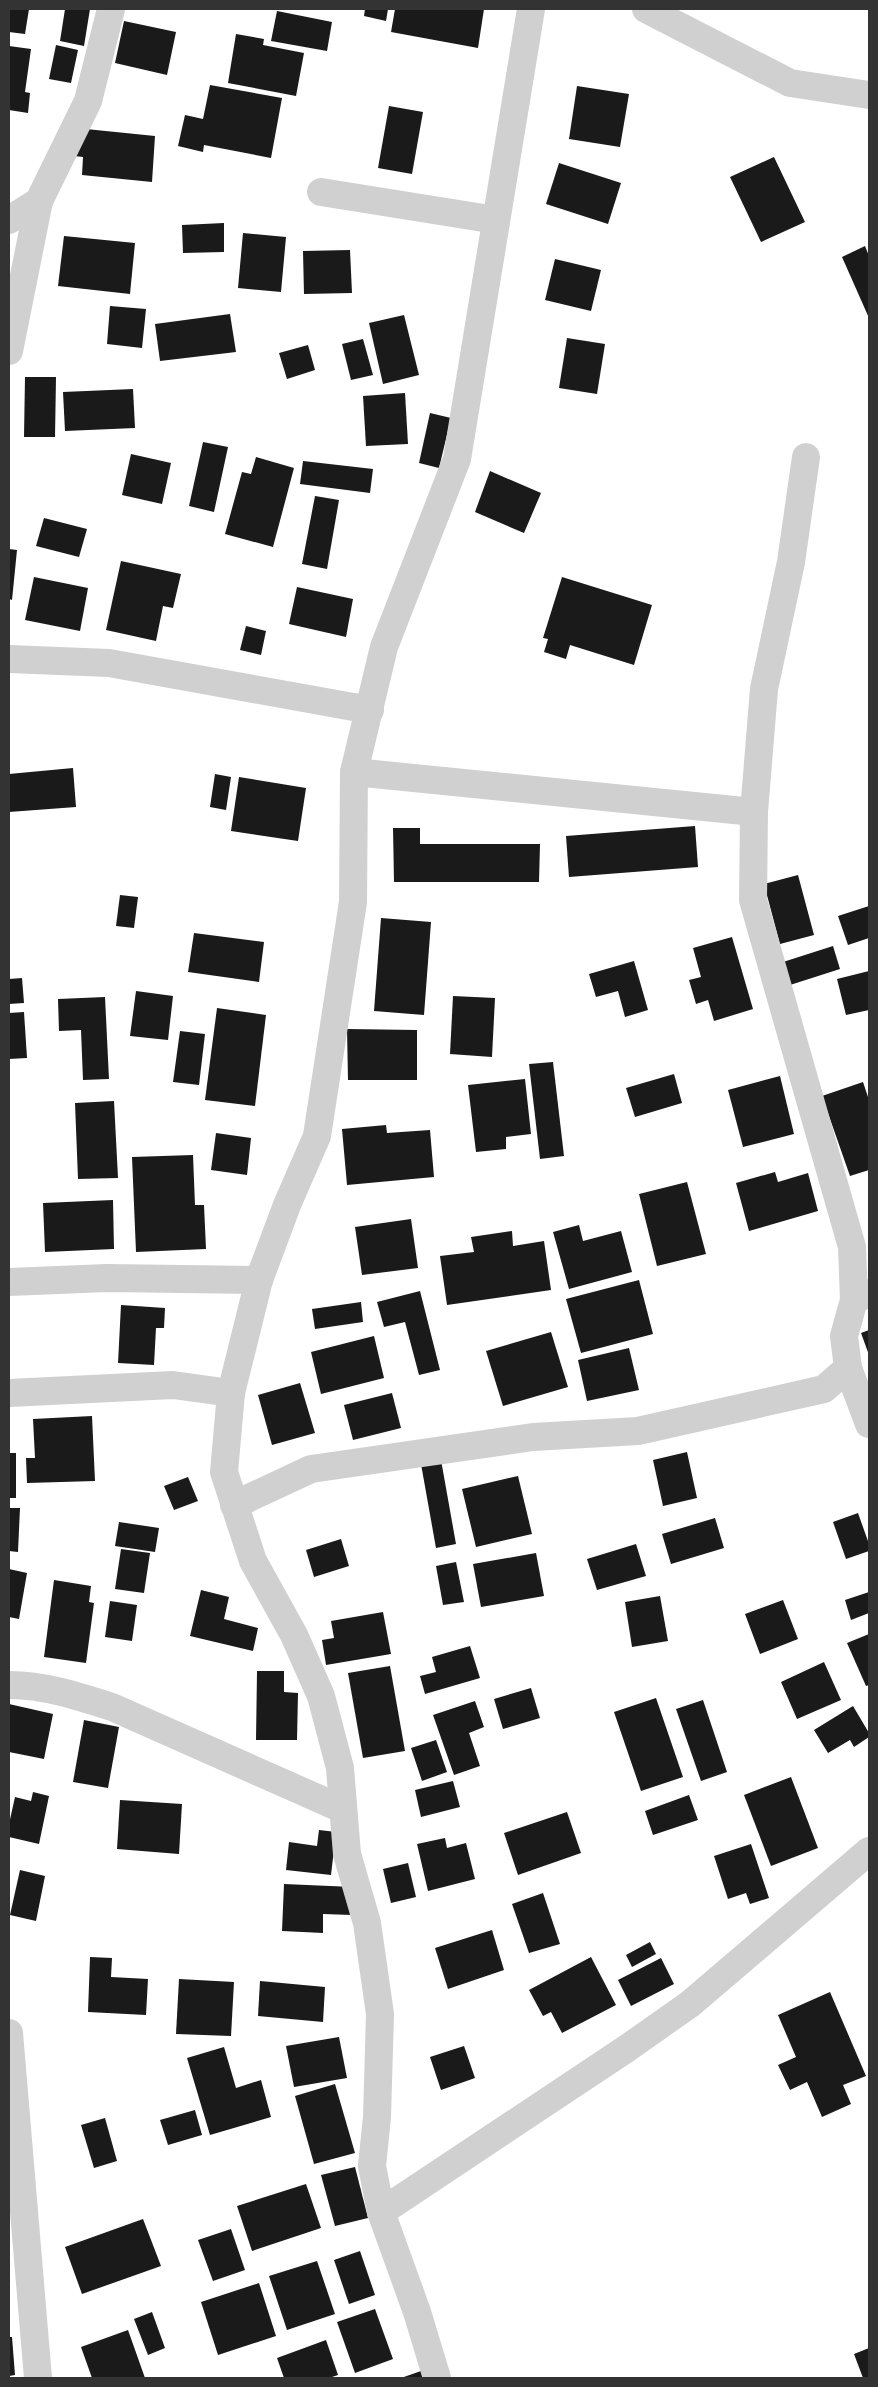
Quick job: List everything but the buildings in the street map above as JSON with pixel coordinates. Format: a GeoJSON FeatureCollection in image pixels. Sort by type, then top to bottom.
{"type":"FeatureCollection","features":[{"type":"Feature","properties":{"kind":"street"},"geometry":{"type":"LineString","coordinates":[[9,351],[39,200],[88,101],[111,9]]}},
{"type":"Feature","properties":{"kind":"street"},"geometry":{"type":"LineString","coordinates":[[437,2378],[417,2312],[381,2212],[372,2166],[377,2117],[380,2014],[367,1923],[347,1854],[340,1768],[321,1696],[294,1635],[253,1561],[224,1472],[230,1393],[259,1280],[287,1205],[317,1136],[353,902],[354,772],[384,647],[457,459],[531,9]]}},
{"type":"Feature","properties":{"kind":"street"},"geometry":{"type":"LineString","coordinates":[[646,9],[790,82],[869,95]]}},
{"type":"Feature","properties":{"kind":"street"},"geometry":{"type":"LineString","coordinates":[[321,192],[496,220]]}},
{"type":"Feature","properties":{"kind":"street"},"geometry":{"type":"LineString","coordinates":[[9,220],[39,200]]}},
{"type":"Feature","properties":{"kind":"street"},"geometry":{"type":"LineString","coordinates":[[806,457],[791,562],[764,689],[754,812],[753,900],[852,1247],[862,1296],[844,1336],[848,1368],[869,1424]]}},
{"type":"Feature","properties":{"kind":"street"},"geometry":{"type":"LineString","coordinates":[[9,659],[109,663],[370,710]]}},
{"type":"Feature","properties":{"kind":"street"},"geometry":{"type":"LineString","coordinates":[[354,772],[754,812]]}},
{"type":"Feature","properties":{"kind":"street"},"geometry":{"type":"LineString","coordinates":[[9,1282],[107,1278],[259,1280]]}},
{"type":"Feature","properties":{"kind":"street"},"geometry":{"type":"LineString","coordinates":[[234,1504],[311,1468],[533,1437],[638,1431],[824,1389],[848,1368]]}},
{"type":"Feature","properties":{"kind":"street"},"geometry":{"type":"LineString","coordinates":[[9,1393],[173,1385],[230,1393]]}},
{"type":"Feature","properties":{"kind":"street"},"geometry":{"type":"LineString","coordinates":[[9,1685],[30,1685],[74,1695],[112,1708],[342,1808]]}},
{"type":"Feature","properties":{"kind":"street"},"geometry":{"type":"LineString","coordinates":[[381,2212],[626,2049],[690,2004],[869,1851]]}},
{"type":"Feature","properties":{"kind":"street"},"geometry":{"type":"LineString","coordinates":[[9,2033],[38,2378]]}}]}
